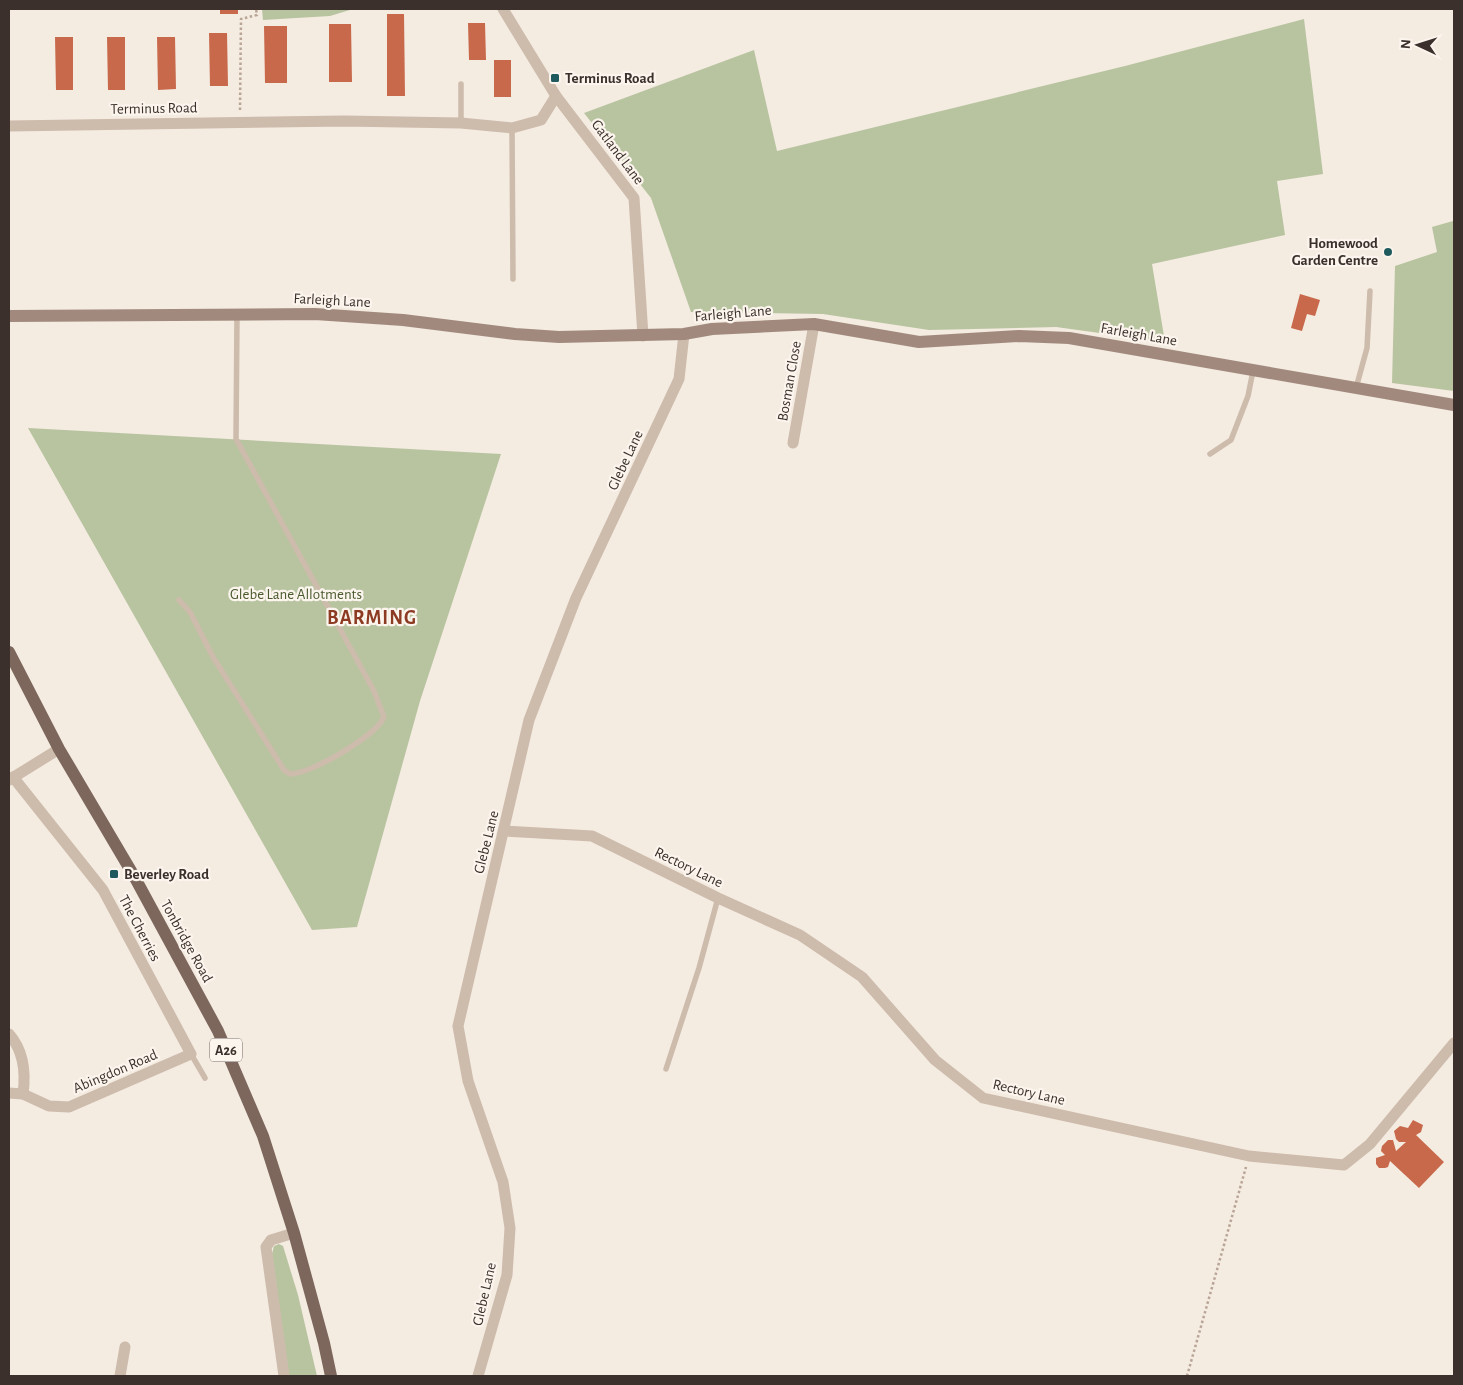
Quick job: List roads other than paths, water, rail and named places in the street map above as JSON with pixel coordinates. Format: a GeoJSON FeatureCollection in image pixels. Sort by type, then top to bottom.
{"type":"FeatureCollection","features":[{"type":"Feature","properties":{"kind":"main road","name":"Tonbridge Road"},"geometry":{"type":"LineString","coordinates":[[9,652],[59,749],[134,876],[218,1031],[263,1136],[294,1233],[324,1343],[330,1376]]}},
{"type":"Feature","properties":{"kind":"street","name":"Gatland Lane"},"geometry":{"type":"LineString","coordinates":[[503,9],[556,96],[634,198],[643,336]]}},
{"type":"Feature","properties":{"kind":"street","name":"Terminus Road"},"geometry":{"type":"LineString","coordinates":[[9,126],[240,121],[461,123],[512,128],[541,120],[556,96]]}},
{"type":"Feature","properties":{"kind":"street","name":"Farleigh Lane"},"geometry":{"type":"LineString","coordinates":[[9,316],[237,313],[315,314],[403,320],[515,334],[559,337],[684,334],[712,328],[814,324],[918,342],[1019,336],[1069,338],[1454,405]]}},
{"type":"Feature","properties":{"kind":"street","name":"Bosman Close"},"geometry":{"type":"LineString","coordinates":[[793,443],[814,324]]}},
{"type":"Feature","properties":{"kind":"street","name":"Glebe Lane"},"geometry":{"type":"LineString","coordinates":[[478,1376],[507,1276],[510,1228],[504,1182],[468,1081],[458,1026],[529,720],[576,598],[680,379],[684,334]]}},
{"type":"Feature","properties":{"kind":"street"},"geometry":{"type":"LineString","coordinates":[[11,778],[59,749]]}},
{"type":"Feature","properties":{"kind":"street","name":"The Cherries"},"geometry":{"type":"LineString","coordinates":[[11,778],[103,890],[191,1054]]}},
{"type":"Feature","properties":{"kind":"street","name":"Rectory Lane"},"geometry":{"type":"LineString","coordinates":[[504,831],[592,836],[718,898],[800,935],[862,976],[936,1060],[983,1098],[1249,1156],[1344,1165],[1370,1144],[1454,1043]]}},
{"type":"Feature","properties":{"kind":"street"},"geometry":{"type":"LineString","coordinates":[[9,1034],[16,1042],[26,1072],[23,1094]]}},
{"type":"Feature","properties":{"kind":"street","name":"Abingdon Road"},"geometry":{"type":"LineString","coordinates":[[9,1093],[23,1094],[49,1106],[69,1107],[191,1054]]}},
{"type":"Feature","properties":{"kind":"street"},"geometry":{"type":"LineString","coordinates":[[284,1376],[266,1247],[271,1240],[294,1233]]}},
{"type":"Feature","properties":{"kind":"street"},"geometry":{"type":"LineString","coordinates":[[120,1376],[125,1347]]}},
{"type":"Feature","properties":{"kind":"lane"},"geometry":{"type":"LineString","coordinates":[[461,84],[461,123]]}},
{"type":"Feature","properties":{"kind":"lane"},"geometry":{"type":"LineString","coordinates":[[512,128],[513,278]]}},
{"type":"Feature","properties":{"kind":"lane"},"geometry":{"type":"LineString","coordinates":[[1356,388],[1366,348],[1370,291]]}},
{"type":"Feature","properties":{"kind":"lane"},"geometry":{"type":"LineString","coordinates":[[180,600],[190,612],[213,656],[284,770],[290,774],[308,770],[363,739],[381,723],[384,717],[374,691],[236,439],[237,313]]}},
{"type":"Feature","properties":{"kind":"lane"},"geometry":{"type":"LineString","coordinates":[[1210,454],[1231,440],[1248,396],[1253,371]]}},
{"type":"Feature","properties":{"kind":"lane"},"geometry":{"type":"LineString","coordinates":[[666,1069],[700,968],[718,898]]}},
{"type":"Feature","properties":{"kind":"lane"},"geometry":{"type":"LineString","coordinates":[[191,1054],[205,1078]]}},
{"type":"Feature","properties":{"kind":"place","name":"Terminus Road"},"geometry":{"type":"Point","coordinates":[555,78]}},
{"type":"Feature","properties":{"kind":"place","name":"Homewood Garden Centre"},"geometry":{"type":"Point","coordinates":[1388,252]}},
{"type":"Feature","properties":{"kind":"place","name":"Beverley Road"},"geometry":{"type":"Point","coordinates":[114,874]}},
{"type":"Feature","properties":{"kind":"district","name":"BARMING"},"geometry":{"type":"Point","coordinates":[372,617]}},
{"type":"Feature","properties":{"kind":"park label","name":"Glebe Lane Allotments"},"geometry":{"type":"Point","coordinates":[296,594]}}]}
